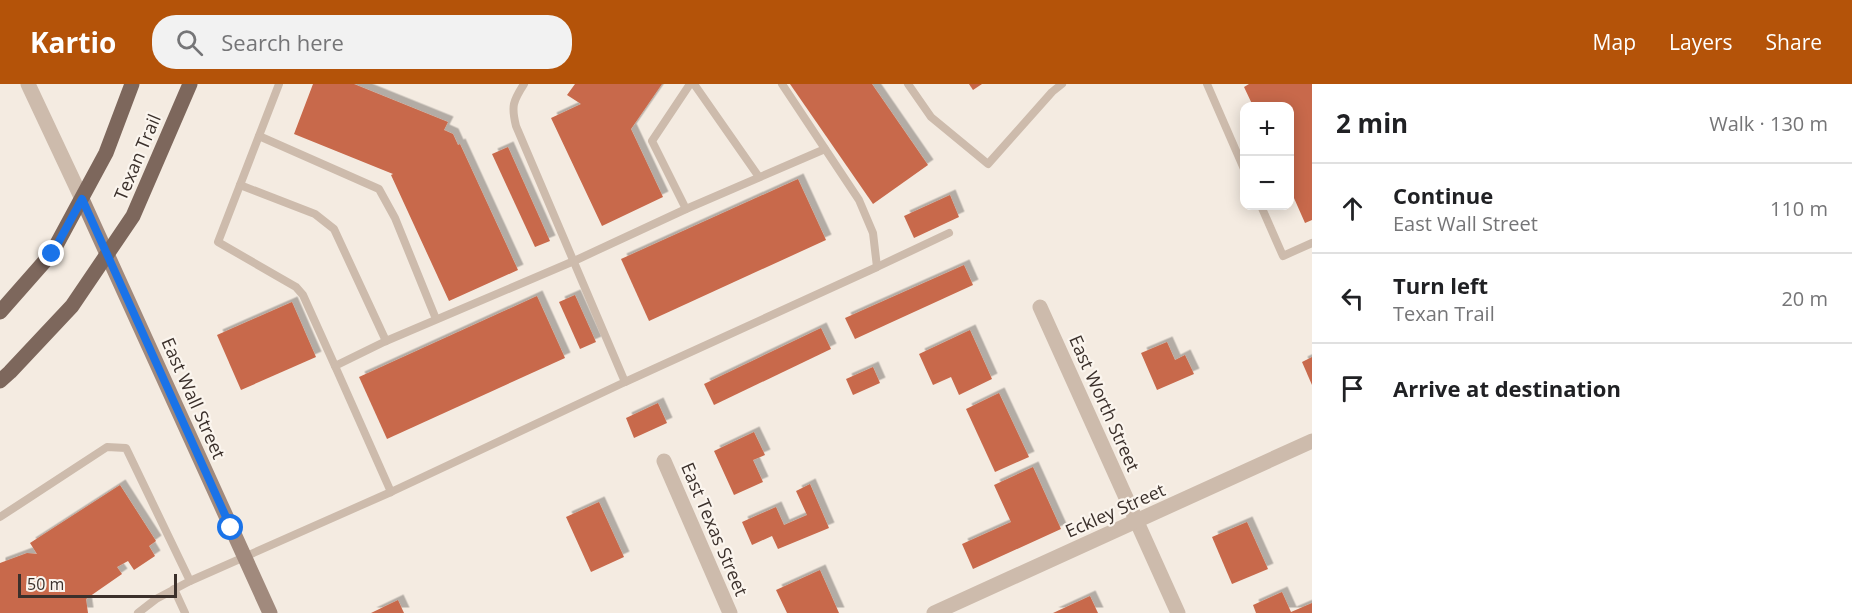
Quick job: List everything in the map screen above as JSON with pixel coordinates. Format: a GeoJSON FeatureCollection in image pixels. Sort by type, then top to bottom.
{"type":"FeatureCollection","features":[{"type":"Feature","properties":{"kind":"main road","name":"Texan Trail"},"geometry":{"type":"LineString","coordinates":[[0,312],[52,254],[106,153],[132,84]]}},
{"type":"Feature","properties":{"kind":"main road","name":"Texan Trail"},"geometry":{"type":"LineString","coordinates":[[0,381],[72,306],[133,216],[190,84]]}},
{"type":"Feature","properties":{"kind":"street"},"geometry":{"type":"LineString","coordinates":[[28,84],[82,199]]}},
{"type":"Feature","properties":{"kind":"street","name":"East Wall Street"},"geometry":{"type":"LineString","coordinates":[[82,199],[270,613]]}},
{"type":"Feature","properties":{"kind":"street","name":"East Worth Street"},"geometry":{"type":"LineString","coordinates":[[1040,307],[1178,613]]}},
{"type":"Feature","properties":{"kind":"street","name":"Eckley Street"},"geometry":{"type":"LineString","coordinates":[[934,613],[1312,441]]}},
{"type":"Feature","properties":{"kind":"street","name":"East Texas Street"},"geometry":{"type":"LineString","coordinates":[[664,461],[730,613]]}},
{"type":"Feature","properties":{"kind":"lane"},"geometry":{"type":"LineString","coordinates":[[279,84],[218,242],[296,287],[303,295],[391,492]]}},
{"type":"Feature","properties":{"kind":"lane"},"geometry":{"type":"LineString","coordinates":[[524,84],[514,100],[512,111],[516,126],[626,382]]}},
{"type":"Feature","properties":{"kind":"lane"},"geometry":{"type":"LineString","coordinates":[[686,209],[652,141],[692,84],[759,177]]}},
{"type":"Feature","properties":{"kind":"lane"},"geometry":{"type":"LineString","coordinates":[[782,84],[859,200],[873,233],[877,267]]}},
{"type":"Feature","properties":{"kind":"lane"},"geometry":{"type":"LineString","coordinates":[[908,84],[931,117],[988,164],[1052,92],[1062,84]]}},
{"type":"Feature","properties":{"kind":"lane"},"geometry":{"type":"LineString","coordinates":[[1207,84],[1240,158]]}},
{"type":"Feature","properties":{"kind":"lane"},"geometry":{"type":"LineString","coordinates":[[259,136],[380,189],[395,218],[436,319]]}},
{"type":"Feature","properties":{"kind":"lane"},"geometry":{"type":"LineString","coordinates":[[334,366],[825,148]]}},
{"type":"Feature","properties":{"kind":"lane"},"geometry":{"type":"LineString","coordinates":[[240,185],[315,214],[334,229],[386,341]]}},
{"type":"Feature","properties":{"kind":"lane"},"geometry":{"type":"LineString","coordinates":[[1263,210],[1283,256],[1312,243]]}},
{"type":"Feature","properties":{"kind":"lane"},"geometry":{"type":"LineString","coordinates":[[138,613],[156,599],[190,581],[391,492],[949,233]]}},
{"type":"Feature","properties":{"kind":"lane"},"geometry":{"type":"LineString","coordinates":[[0,518],[107,447],[126,448],[190,581]]}},
{"type":"Feature","properties":{"kind":"lane"},"geometry":{"type":"LineString","coordinates":[[174,589],[185,613]]}},
{"type":"Feature","properties":{"kind":"building"},"geometry":{"type":"Polygon","coordinates":[[[313,84],[354,84],[448,122],[444,130],[453,134],[458,145],[460,144],[518,270],[449,301],[391,175],[393,174],[294,134],[313,84]]]}},
{"type":"Feature","properties":{"kind":"building"},"geometry":{"type":"Polygon","coordinates":[[[575,84],[662,84],[631,129],[663,197],[602,226],[551,118],[581,104],[567,95],[575,84]]]}},
{"type":"Feature","properties":{"kind":"building"},"geometry":{"type":"Polygon","coordinates":[[[790,84],[872,84],[928,165],[873,204],[790,84]]]}},
{"type":"Feature","properties":{"kind":"building"},"geometry":{"type":"Polygon","coordinates":[[[969,84],[982,84],[973,90],[969,84]]]}},
{"type":"Feature","properties":{"kind":"building"},"geometry":{"type":"Polygon","coordinates":[[[1249,84],[1312,84],[1312,220],[1305,223],[1294,198],[1294,102],[1251,102],[1244,87],[1249,84]]]}},
{"type":"Feature","properties":{"kind":"building"},"geometry":{"type":"Polygon","coordinates":[[[508,147],[550,241],[535,247],[492,154],[508,147]]]}},
{"type":"Feature","properties":{"kind":"building"},"geometry":{"type":"Polygon","coordinates":[[[798,179],[826,240],[649,321],[621,259],[798,179]]]}},
{"type":"Feature","properties":{"kind":"building"},"geometry":{"type":"Polygon","coordinates":[[[950,195],[959,217],[914,238],[904,216],[950,195]]]}},
{"type":"Feature","properties":{"kind":"building"},"geometry":{"type":"Polygon","coordinates":[[[964,265],[973,285],[855,339],[845,318],[964,265]]]}},
{"type":"Feature","properties":{"kind":"building"},"geometry":{"type":"Polygon","coordinates":[[[575,295],[596,342],[580,349],[559,302],[575,295]]]}},
{"type":"Feature","properties":{"kind":"building"},"geometry":{"type":"Polygon","coordinates":[[[537,296],[565,358],[387,439],[359,377],[537,296]]]}},
{"type":"Feature","properties":{"kind":"building"},"geometry":{"type":"Polygon","coordinates":[[[292,302],[316,357],[241,390],[217,335],[292,302]]]}},
{"type":"Feature","properties":{"kind":"building"},"geometry":{"type":"Polygon","coordinates":[[[821,328],[831,349],[714,405],[704,384],[821,328]]]}},
{"type":"Feature","properties":{"kind":"building"},"geometry":{"type":"Polygon","coordinates":[[[970,330],[992,379],[959,395],[951,377],[933,385],[919,354],[970,330]]]}},
{"type":"Feature","properties":{"kind":"building"},"geometry":{"type":"Polygon","coordinates":[[[1167,342],[1175,360],[1185,355],[1194,374],[1157,390],[1141,353],[1167,342]]]}},
{"type":"Feature","properties":{"kind":"building"},"geometry":{"type":"Polygon","coordinates":[[[1312,357],[1312,385],[1302,362],[1312,357]]]}},
{"type":"Feature","properties":{"kind":"building"},"geometry":{"type":"Polygon","coordinates":[[[873,367],[880,383],[853,395],[846,379],[873,367]]]}},
{"type":"Feature","properties":{"kind":"building"},"geometry":{"type":"Polygon","coordinates":[[[999,393],[1029,457],[995,472],[966,409],[999,393]]]}},
{"type":"Feature","properties":{"kind":"building"},"geometry":{"type":"Polygon","coordinates":[[[658,403],[667,423],[634,438],[626,418],[658,403]]]}},
{"type":"Feature","properties":{"kind":"building"},"geometry":{"type":"Polygon","coordinates":[[[754,432],[765,455],[753,460],[763,482],[734,495],[714,451],[754,432]]]}},
{"type":"Feature","properties":{"kind":"building"},"geometry":{"type":"Polygon","coordinates":[[[1033,467],[1061,529],[973,569],[962,544],[1011,522],[994,485],[1033,467]]]}},
{"type":"Feature","properties":{"kind":"building"},"geometry":{"type":"Polygon","coordinates":[[[810,484],[829,528],[778,549],[772,536],[752,545],[742,522],[776,507],[784,525],[807,515],[796,491],[810,484]]]}},
{"type":"Feature","properties":{"kind":"building"},"geometry":{"type":"Polygon","coordinates":[[[120,485],[156,541],[149,546],[155,556],[134,570],[128,561],[117,567],[122,574],[86,599],[88,613],[0,613],[0,563],[27,553],[37,554],[30,543],[120,485]]]}},
{"type":"Feature","properties":{"kind":"building"},"geometry":{"type":"Polygon","coordinates":[[[599,502],[624,557],[591,572],[566,517],[599,502]]]}},
{"type":"Feature","properties":{"kind":"building"},"geometry":{"type":"Polygon","coordinates":[[[1247,522],[1268,569],[1232,584],[1212,537],[1247,522]]]}},
{"type":"Feature","properties":{"kind":"building"},"geometry":{"type":"Polygon","coordinates":[[[820,570],[839,613],[787,613],[776,590],[820,570]]]}},
{"type":"Feature","properties":{"kind":"building"},"geometry":{"type":"Polygon","coordinates":[[[1282,592],[1291,612],[1312,603],[1312,613],[1256,613],[1253,605],[1282,592]]]}},
{"type":"Feature","properties":{"kind":"building"},"geometry":{"type":"Polygon","coordinates":[[[1090,596],[1098,613],[1053,613],[1090,596]]]}},
{"type":"Feature","properties":{"kind":"building"},"geometry":{"type":"Polygon","coordinates":[[[398,600],[404,613],[371,613],[398,600]]]}},
{"type":"Feature","properties":{"kind":"route"},"geometry":{"type":"LineString","coordinates":[[52,254],[82,199],[231,528]]}}]}
